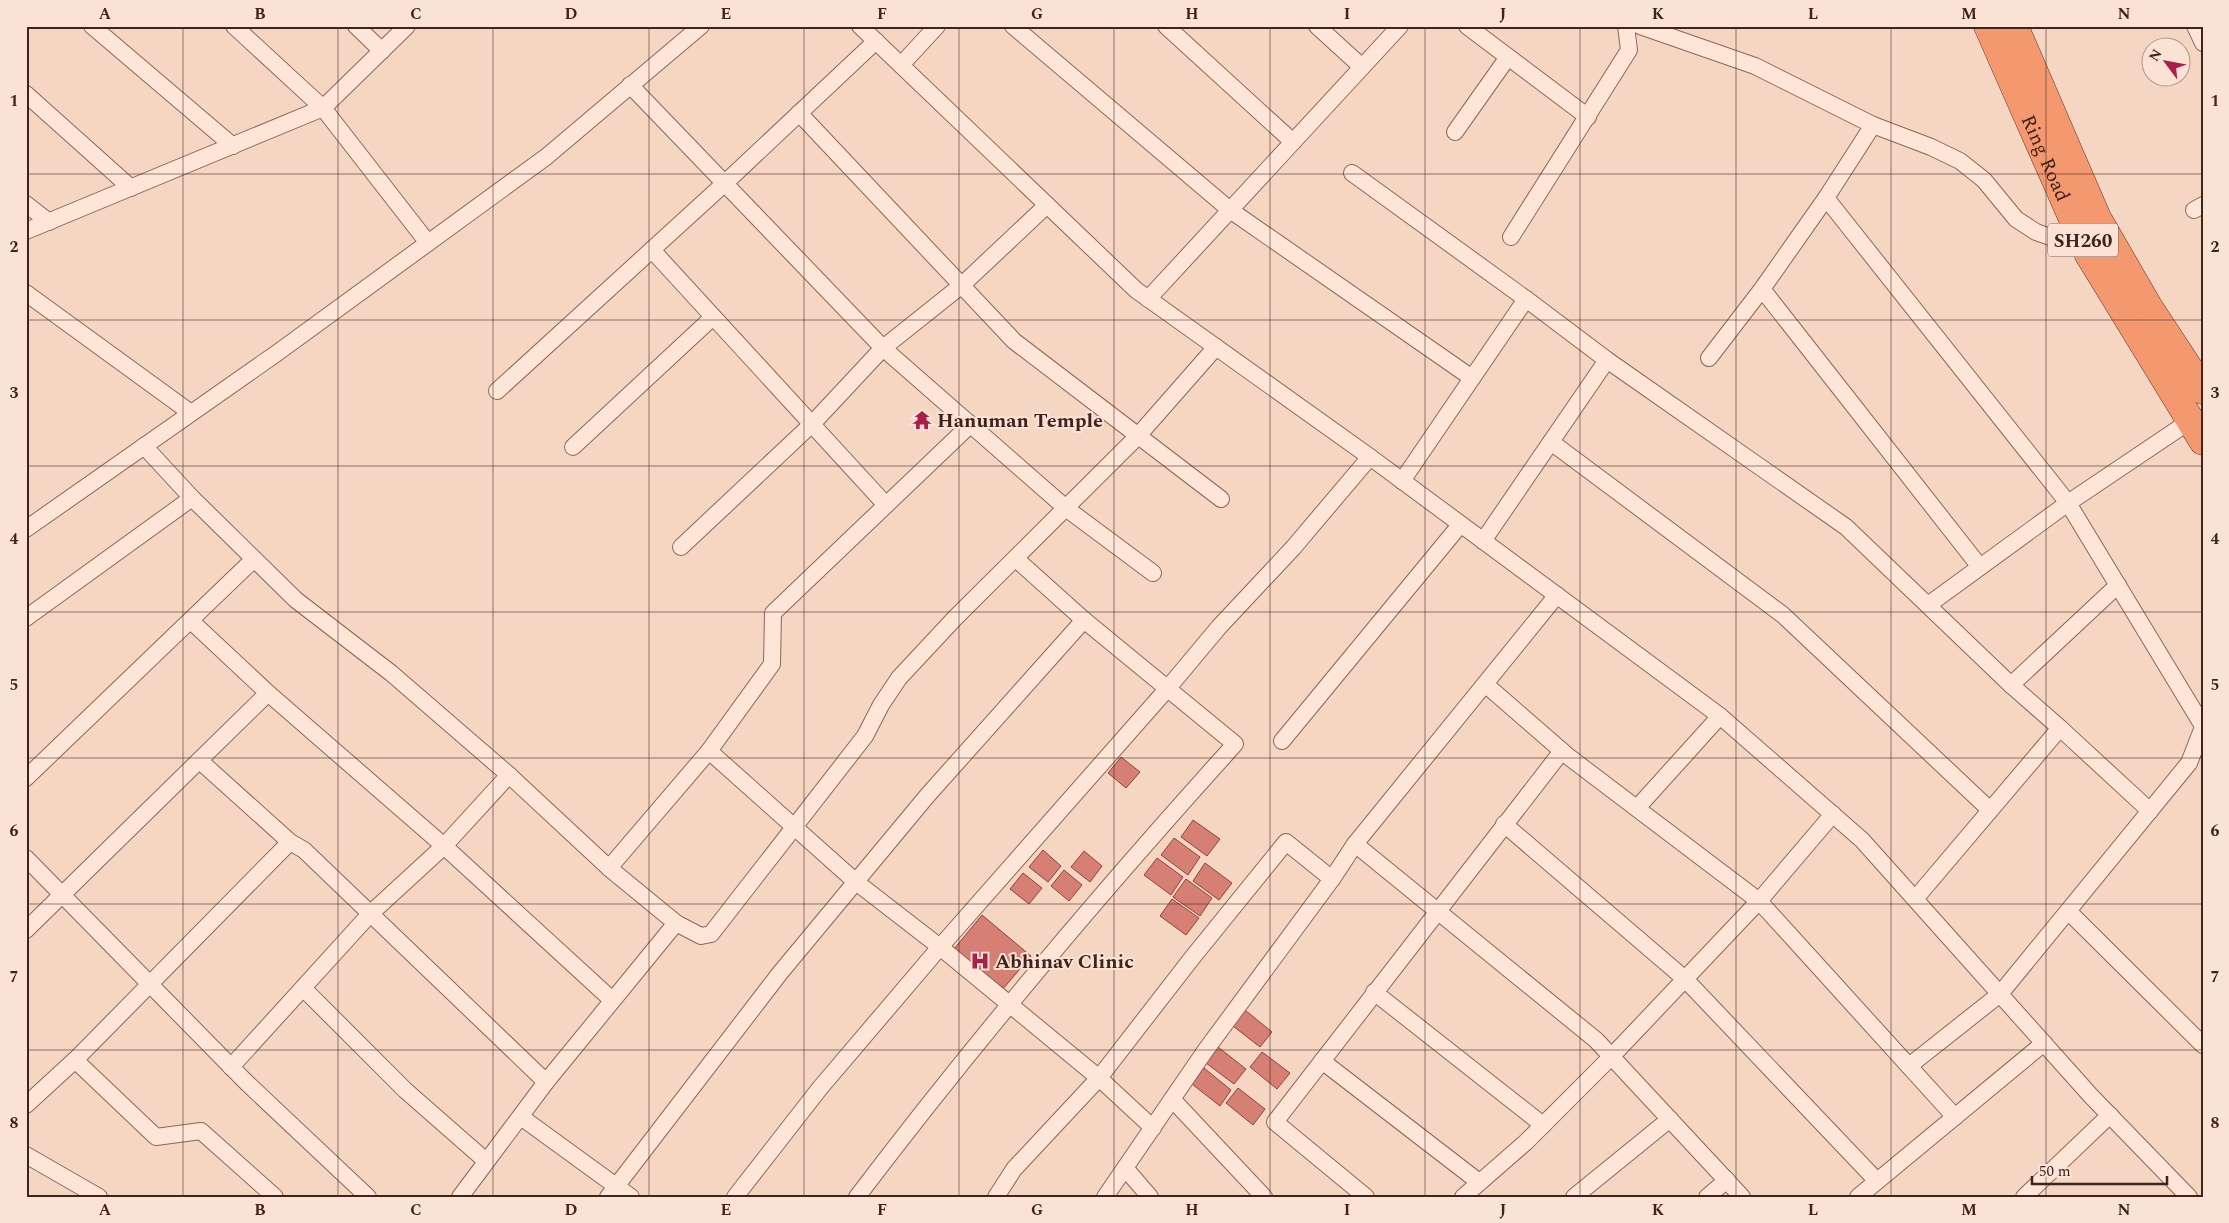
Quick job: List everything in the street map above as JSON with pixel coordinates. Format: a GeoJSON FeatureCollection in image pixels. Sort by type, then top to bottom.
{"type":"FeatureCollection","features":[{"type":"Feature","properties":{"kind":"highway","name":"Ring Road"},"geometry":{"type":"LineString","coordinates":[[1988,26],[2087,250],[2132,328],[2196,431]]}},
{"type":"Feature","properties":{"kind":"highway","name":"Ring Road"},"geometry":{"type":"LineString","coordinates":[[2014,26],[2097,218],[2149,308],[2203,390]]}},
{"type":"Feature","properties":{"kind":"street"},"geometry":{"type":"LineString","coordinates":[[92,26],[233,146]]}},
{"type":"Feature","properties":{"kind":"street"},"geometry":{"type":"LineString","coordinates":[[234,26],[323,108],[428,242]]}},
{"type":"Feature","properties":{"kind":"street"},"geometry":{"type":"LineString","coordinates":[[356,26],[382,51]]}},
{"type":"Feature","properties":{"kind":"street"},"geometry":{"type":"LineString","coordinates":[[26,231],[323,108],[407,26]]}},
{"type":"Feature","properties":{"kind":"street"},"geometry":{"type":"LineString","coordinates":[[26,529],[191,413],[546,156],[700,26]]}},
{"type":"Feature","properties":{"kind":"street"},"geometry":{"type":"LineString","coordinates":[[860,26],[1136,290],[1370,457],[1720,716],[1833,814],[1862,840],[2044,1043],[2188,1196]]}},
{"type":"Feature","properties":{"kind":"street"},"geometry":{"type":"LineString","coordinates":[[901,65],[937,26]]}},
{"type":"Feature","properties":{"kind":"street"},"geometry":{"type":"LineString","coordinates":[[1013,26],[1230,210],[1472,378]]}},
{"type":"Feature","properties":{"kind":"street"},"geometry":{"type":"LineString","coordinates":[[1166,26],[1293,142]]}},
{"type":"Feature","properties":{"kind":"street"},"geometry":{"type":"LineString","coordinates":[[1317,26],[1362,67]]}},
{"type":"Feature","properties":{"kind":"street"},"geometry":{"type":"LineString","coordinates":[[1148,299],[1400,26]]}},
{"type":"Feature","properties":{"kind":"street"},"geometry":{"type":"LineString","coordinates":[[1467,26],[1588,117]]}},
{"type":"Feature","properties":{"kind":"street"},"geometry":{"type":"LineString","coordinates":[[1511,237],[1630,50],[1626,26]]}},
{"type":"Feature","properties":{"kind":"street"},"geometry":{"type":"LineString","coordinates":[[1640,26],[1755,66],[1873,125],[1931,147],[1960,161],[1984,180],[2016,218],[2036,232],[2087,250]]}},
{"type":"Feature","properties":{"kind":"street"},"geometry":{"type":"LineString","coordinates":[[2195,26],[2203,42]]}},
{"type":"Feature","properties":{"kind":"street"},"geometry":{"type":"LineString","coordinates":[[497,391],[725,184],[876,41]]}},
{"type":"Feature","properties":{"kind":"street"},"geometry":{"type":"LineString","coordinates":[[1455,132],[1508,57]]}},
{"type":"Feature","properties":{"kind":"street"},"geometry":{"type":"LineString","coordinates":[[630,85],[883,348],[1067,509],[1153,573]]}},
{"type":"Feature","properties":{"kind":"street"},"geometry":{"type":"LineString","coordinates":[[26,94],[131,188]]}},
{"type":"Feature","properties":{"kind":"street"},"geometry":{"type":"LineString","coordinates":[[800,113],[1014,341],[1138,437],[1221,498]]}},
{"type":"Feature","properties":{"kind":"street"},"geometry":{"type":"LineString","coordinates":[[1709,358],[1762,289],[1826,198],[1873,125]]}},
{"type":"Feature","properties":{"kind":"street"},"geometry":{"type":"LineString","coordinates":[[1352,173],[1607,360],[1846,527],[2011,685],[2150,811]]}},
{"type":"Feature","properties":{"kind":"street"},"geometry":{"type":"LineString","coordinates":[[1826,198],[2068,503],[2203,727],[2189,763],[2000,994],[1909,1066]]}},
{"type":"Feature","properties":{"kind":"street"},"geometry":{"type":"LineString","coordinates":[[26,204],[48,222]]}},
{"type":"Feature","properties":{"kind":"street"},"geometry":{"type":"LineString","coordinates":[[680,548],[812,424],[883,348],[962,286],[1047,205]]}},
{"type":"Feature","properties":{"kind":"street"},"geometry":{"type":"LineString","coordinates":[[652,250],[886,505]]}},
{"type":"Feature","properties":{"kind":"street"},"geometry":{"type":"LineString","coordinates":[[1762,289],[1980,567]]}},
{"type":"Feature","properties":{"kind":"street"},"geometry":{"type":"LineString","coordinates":[[26,293],[191,413]]}},
{"type":"Feature","properties":{"kind":"street"},"geometry":{"type":"LineString","coordinates":[[1402,481],[1526,299]]}},
{"type":"Feature","properties":{"kind":"street"},"geometry":{"type":"LineString","coordinates":[[573,447],[713,317]]}},
{"type":"Feature","properties":{"kind":"street"},"geometry":{"type":"LineString","coordinates":[[144,446],[192,498],[296,600],[391,673],[509,775],[609,868],[676,923],[701,936],[711,934],[866,736],[881,705],[899,678],[955,618],[1138,437],[1216,347]]}},
{"type":"Feature","properties":{"kind":"street"},"geometry":{"type":"LineString","coordinates":[[1483,541],[1607,360]]}},
{"type":"Feature","properties":{"kind":"street"},"geometry":{"type":"LineString","coordinates":[[609,868],[709,751],[772,664],[773,612],[971,424]]}},
{"type":"Feature","properties":{"kind":"street"},"geometry":{"type":"LineString","coordinates":[[1928,605],[2068,503],[2196,431]]}},
{"type":"Feature","properties":{"kind":"street"},"geometry":{"type":"LineString","coordinates":[[1551,442],[1783,615],[1990,810]]}},
{"type":"Feature","properties":{"kind":"street"},"geometry":{"type":"LineString","coordinates":[[735,1197],[820,1088],[940,947],[1168,688],[1219,627],[1293,548],[1370,457]]}},
{"type":"Feature","properties":{"kind":"street"},"geometry":{"type":"LineString","coordinates":[[26,618],[192,498]]}},
{"type":"Feature","properties":{"kind":"street"},"geometry":{"type":"LineString","coordinates":[[1282,741],[1460,525]]}},
{"type":"Feature","properties":{"kind":"street"},"geometry":{"type":"LineString","coordinates":[[26,778],[254,559]]}},
{"type":"Feature","properties":{"kind":"street"},"geometry":{"type":"LineString","coordinates":[[857,1197],[938,1091],[1059,944],[1235,744],[1084,620],[1016,559]]}},
{"type":"Feature","properties":{"kind":"street"},"geometry":{"type":"LineString","coordinates":[[2011,685],[2118,585]]}},
{"type":"Feature","properties":{"kind":"street"},"geometry":{"type":"LineString","coordinates":[[1105,1197],[1205,1051],[1332,879],[1355,844],[1557,595]]}},
{"type":"Feature","properties":{"kind":"street"},"geometry":{"type":"LineString","coordinates":[[612,1192],[780,973],[927,796],[1084,620]]}},
{"type":"Feature","properties":{"kind":"street"},"geometry":{"type":"LineString","coordinates":[[191,621],[268,693],[444,846],[612,1000]]}},
{"type":"Feature","properties":{"kind":"street"},"geometry":{"type":"LineString","coordinates":[[1485,684],[1562,751],[1759,901],[1955,1117]]}},
{"type":"Feature","properties":{"kind":"street"},"geometry":{"type":"LineString","coordinates":[[26,930],[268,693]]}},
{"type":"Feature","properties":{"kind":"street"},"geometry":{"type":"LineString","coordinates":[[1637,808],[1720,716]]}},
{"type":"Feature","properties":{"kind":"street"},"geometry":{"type":"LineString","coordinates":[[1915,899],[2060,728]]}},
{"type":"Feature","properties":{"kind":"street"},"geometry":{"type":"LineString","coordinates":[[709,751],[856,882],[940,947],[1099,1078],[1153,1128]]}},
{"type":"Feature","properties":{"kind":"street"},"geometry":{"type":"LineString","coordinates":[[1366,1197],[1275,1122],[1437,910],[1562,751]]}},
{"type":"Feature","properties":{"kind":"street"},"geometry":{"type":"LineString","coordinates":[[200,761],[290,842],[304,850],[546,1082]]}},
{"type":"Feature","properties":{"kind":"street"},"geometry":{"type":"LineString","coordinates":[[232,1067],[370,914],[444,846],[509,775]]}},
{"type":"Feature","properties":{"kind":"street"},"geometry":{"type":"LineString","coordinates":[[1463,1197],[1543,1125],[1611,1057],[1759,901],[1833,814]]}},
{"type":"Feature","properties":{"kind":"street"},"geometry":{"type":"LineString","coordinates":[[1504,824],[1684,979],[1877,1181]]}},
{"type":"Feature","properties":{"kind":"street"},"geometry":{"type":"LineString","coordinates":[[26,1105],[75,1060],[290,842]]}},
{"type":"Feature","properties":{"kind":"street"},"geometry":{"type":"LineString","coordinates":[[996,1197],[1014,1169],[1099,1078],[1192,958],[1286,842],[1332,879]]}},
{"type":"Feature","properties":{"kind":"street"},"geometry":{"type":"LineString","coordinates":[[1355,844],[1596,1040],[1742,1197]]}},
{"type":"Feature","properties":{"kind":"street"},"geometry":{"type":"LineString","coordinates":[[26,858],[232,1067],[368,1197]]}},
{"type":"Feature","properties":{"kind":"street"},"geometry":{"type":"LineString","coordinates":[[2068,911],[2203,1045]]}},
{"type":"Feature","properties":{"kind":"street"},"geometry":{"type":"LineString","coordinates":[[460,1197],[546,1082],[676,923]]}},
{"type":"Feature","properties":{"kind":"street"},"geometry":{"type":"LineString","coordinates":[[303,988],[405,1090],[486,1161]]}},
{"type":"Feature","properties":{"kind":"street"},"geometry":{"type":"LineString","coordinates":[[1374,992],[1543,1125]]}},
{"type":"Feature","properties":{"kind":"street"},"geometry":{"type":"LineString","coordinates":[[1858,1197],[2044,1043]]}},
{"type":"Feature","properties":{"kind":"street"},"geometry":{"type":"LineString","coordinates":[[75,1060],[156,1137],[200,1131],[275,1197]]}},
{"type":"Feature","properties":{"kind":"street"},"geometry":{"type":"LineString","coordinates":[[1322,1060],[1479,1182]]}},
{"type":"Feature","properties":{"kind":"street"},"geometry":{"type":"LineString","coordinates":[[1172,1100],[1264,1197]]}},
{"type":"Feature","properties":{"kind":"street"},"geometry":{"type":"LineString","coordinates":[[2024,1197],[2110,1115]]}},
{"type":"Feature","properties":{"kind":"street"},"geometry":{"type":"LineString","coordinates":[[521,1117],[612,1192],[631,1197]]}},
{"type":"Feature","properties":{"kind":"street"},"geometry":{"type":"LineString","coordinates":[[1574,1197],[1670,1119]]}},
{"type":"Feature","properties":{"kind":"street"},"geometry":{"type":"LineString","coordinates":[[26,1154],[99,1197]]}},
{"type":"Feature","properties":{"kind":"street"},"geometry":{"type":"LineString","coordinates":[[1125,1168],[1150,1197]]}},
{"type":"Feature","properties":{"kind":"street"},"geometry":{"type":"LineString","coordinates":[[1707,1197],[1727,1180]]}},
{"type":"Feature","properties":{"kind":"building"},"geometry":{"type":"Polygon","coordinates":[[[1121,757],[1140,772],[1126,788],[1108,773],[1121,757]]]}},
{"type":"Feature","properties":{"kind":"building"},"geometry":{"type":"Polygon","coordinates":[[[1193,820],[1220,839],[1207,856],[1181,837],[1193,820]]]}},
{"type":"Feature","properties":{"kind":"building"},"geometry":{"type":"Polygon","coordinates":[[[1174,838],[1200,857],[1188,875],[1161,855],[1174,838]]]}},
{"type":"Feature","properties":{"kind":"building"},"geometry":{"type":"Polygon","coordinates":[[[1043,850],[1061,866],[1048,882],[1029,867],[1043,850]]]}},
{"type":"Feature","properties":{"kind":"building"},"geometry":{"type":"Polygon","coordinates":[[[1084,851],[1102,866],[1090,882],[1071,867],[1084,851]]]}},
{"type":"Feature","properties":{"kind":"building"},"geometry":{"type":"Polygon","coordinates":[[[1157,858],[1183,877],[1171,895],[1144,875],[1157,858]]]}},
{"type":"Feature","properties":{"kind":"building"},"geometry":{"type":"Polygon","coordinates":[[[1205,863],[1232,883],[1219,900],[1193,881],[1205,863]]]}},
{"type":"Feature","properties":{"kind":"building"},"geometry":{"type":"Polygon","coordinates":[[[1064,870],[1082,885],[1069,901],[1051,886],[1064,870]]]}},
{"type":"Feature","properties":{"kind":"building"},"geometry":{"type":"Polygon","coordinates":[[[1023,873],[1042,888],[1029,904],[1010,889],[1023,873]]]}},
{"type":"Feature","properties":{"kind":"building"},"geometry":{"type":"Polygon","coordinates":[[[1186,879],[1212,898],[1200,916],[1173,897],[1186,879]]]}},
{"type":"Feature","properties":{"kind":"building"},"geometry":{"type":"Polygon","coordinates":[[[1172,899],[1199,918],[1186,935],[1160,916],[1172,899]]]}},
{"type":"Feature","properties":{"kind":"building"},"geometry":{"type":"Polygon","coordinates":[[[982,915],[1031,956],[1002,990],[954,949],[982,915]]]}},
{"type":"Feature","properties":{"kind":"building"},"geometry":{"type":"Polygon","coordinates":[[[1245,1010],[1272,1032],[1260,1047],[1233,1026],[1245,1010]]]}},
{"type":"Feature","properties":{"kind":"building"},"geometry":{"type":"Polygon","coordinates":[[[1218,1047],[1246,1069],[1234,1084],[1206,1063],[1218,1047]]]}},
{"type":"Feature","properties":{"kind":"building"},"geometry":{"type":"Polygon","coordinates":[[[1262,1052],[1290,1073],[1277,1089],[1250,1067],[1262,1052]]]}},
{"type":"Feature","properties":{"kind":"building"},"geometry":{"type":"Polygon","coordinates":[[[1204,1068],[1231,1090],[1220,1106],[1192,1084],[1204,1068]]]}},
{"type":"Feature","properties":{"kind":"building"},"geometry":{"type":"Polygon","coordinates":[[[1238,1088],[1265,1109],[1253,1125],[1226,1103],[1238,1088]]]}},
{"type":"Feature","properties":{"kind":"place","name":"Hanuman Temple"},"geometry":{"type":"Point","coordinates":[922,420]}},
{"type":"Feature","properties":{"kind":"place","name":"Abhinav Clinic"},"geometry":{"type":"Point","coordinates":[980,961]}}]}
